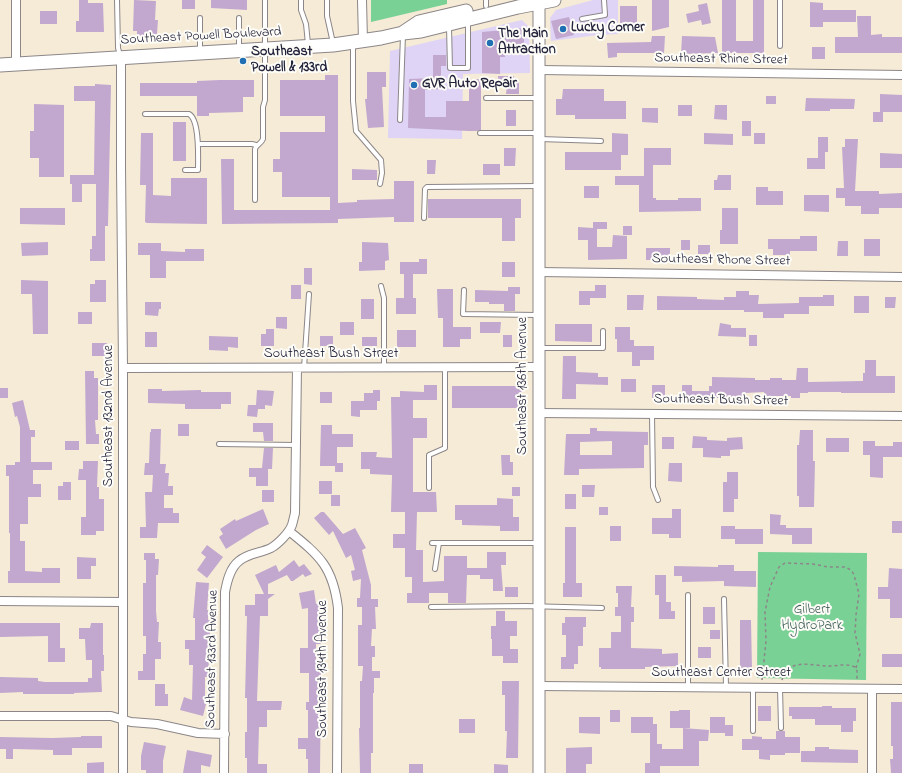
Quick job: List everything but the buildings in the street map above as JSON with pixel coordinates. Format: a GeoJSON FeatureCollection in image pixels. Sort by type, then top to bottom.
{"type":"FeatureCollection","features":[{"type":"Feature","properties":{"kind":"main road","name":"Southeast Powell Boulevard"},"geometry":{"type":"LineString","coordinates":[[403,33],[419,22],[486,3],[510,0]]}},
{"type":"Feature","properties":{"kind":"main road","name":"Southeast Powell Boulevard"},"geometry":{"type":"LineString","coordinates":[[0,64],[334,45],[421,31],[540,1],[554,0]]}},
{"type":"Feature","properties":{"kind":"street"},"geometry":{"type":"LineString","coordinates":[[16,0],[16,64]]}},
{"type":"Feature","properties":{"kind":"street"},"geometry":{"type":"LineString","coordinates":[[358,41],[362,0]]}},
{"type":"Feature","properties":{"kind":"street","name":"Southeast 136th Avenue"},"geometry":{"type":"LineString","coordinates":[[539,773],[540,1]]}},
{"type":"Feature","properties":{"kind":"street","name":"Southeast 132nd Avenue"},"geometry":{"type":"LineString","coordinates":[[121,58],[123,773]]}},
{"type":"Feature","properties":{"kind":"street","name":"Southeast Rhine Street"},"geometry":{"type":"LineString","coordinates":[[540,70],[902,75]]}},
{"type":"Feature","properties":{"kind":"street","name":"Southeast Rhone Street"},"geometry":{"type":"LineString","coordinates":[[539,272],[902,277]]}},
{"type":"Feature","properties":{"kind":"street","name":"Southeast Bush Street"},"geometry":{"type":"LineString","coordinates":[[123,368],[540,367]]}},
{"type":"Feature","properties":{"kind":"street"},"geometry":{"type":"LineString","coordinates":[[289,531],[295,513],[296,445],[301,368]]}},
{"type":"Feature","properties":{"kind":"street","name":"Southeast Bush Street"},"geometry":{"type":"LineString","coordinates":[[539,413],[902,416]]}},
{"type":"Feature","properties":{"kind":"street","name":"Southeast 133rd Avenue"},"geometry":{"type":"LineString","coordinates":[[224,773],[225,592],[227,581],[231,571],[239,561],[260,551],[271,548],[289,531]]}},
{"type":"Feature","properties":{"kind":"street","name":"Southeast 134th Avenue"},"geometry":{"type":"LineString","coordinates":[[289,531],[314,551],[329,572],[334,585],[338,608],[337,773]]}},
{"type":"Feature","properties":{"kind":"street"},"geometry":{"type":"LineString","coordinates":[[0,601],[123,602]]}},
{"type":"Feature","properties":{"kind":"street","name":"Southeast Center Street"},"geometry":{"type":"LineString","coordinates":[[539,686],[902,689]]}},
{"type":"Feature","properties":{"kind":"street"},"geometry":{"type":"LineString","coordinates":[[872,689],[872,773]]}},
{"type":"Feature","properties":{"kind":"street"},"geometry":{"type":"LineString","coordinates":[[0,716],[112,716],[131,722],[157,724],[198,733],[225,734]]}},
{"type":"Feature","properties":{"kind":"lane"},"geometry":{"type":"LineString","coordinates":[[118,0],[118,48],[121,58]]}},
{"type":"Feature","properties":{"kind":"lane"},"geometry":{"type":"LineString","coordinates":[[255,200],[255,149],[263,139],[265,0]]}},
{"type":"Feature","properties":{"kind":"lane"},"geometry":{"type":"LineString","coordinates":[[301,0],[301,10],[306,24],[308,47]]}},
{"type":"Feature","properties":{"kind":"lane"},"geometry":{"type":"LineString","coordinates":[[327,0],[327,16],[334,45]]}},
{"type":"Feature","properties":{"kind":"lane"},"geometry":{"type":"LineString","coordinates":[[582,19],[605,15],[604,0]]}},
{"type":"Feature","properties":{"kind":"lane"},"geometry":{"type":"LineString","coordinates":[[780,0],[780,46]]}},
{"type":"Feature","properties":{"kind":"lane"},"geometry":{"type":"LineString","coordinates":[[200,18],[200,53]]}},
{"type":"Feature","properties":{"kind":"lane"},"geometry":{"type":"LineString","coordinates":[[239,18],[239,51]]}},
{"type":"Feature","properties":{"kind":"lane"},"geometry":{"type":"LineString","coordinates":[[449,24],[450,68],[468,68],[468,20]]}},
{"type":"Feature","properties":{"kind":"lane"},"geometry":{"type":"LineString","coordinates":[[400,120],[403,33]]}},
{"type":"Feature","properties":{"kind":"lane"},"geometry":{"type":"LineString","coordinates":[[358,41],[353,101],[356,131],[381,160],[382,173],[380,184]]}},
{"type":"Feature","properties":{"kind":"lane"},"geometry":{"type":"LineString","coordinates":[[486,98],[540,98]]}},
{"type":"Feature","properties":{"kind":"lane"},"geometry":{"type":"LineString","coordinates":[[145,114],[189,114],[191,116],[195,124],[198,144],[198,170],[185,170]]}},
{"type":"Feature","properties":{"kind":"lane"},"geometry":{"type":"LineString","coordinates":[[480,133],[601,141]]}},
{"type":"Feature","properties":{"kind":"lane"},"geometry":{"type":"LineString","coordinates":[[198,144],[252,144],[256,146]]}},
{"type":"Feature","properties":{"kind":"lane"},"geometry":{"type":"LineString","coordinates":[[424,218],[425,189],[427,187],[539,186]]}},
{"type":"Feature","properties":{"kind":"lane"},"geometry":{"type":"LineString","coordinates":[[381,286],[384,298],[384,367]]}},
{"type":"Feature","properties":{"kind":"lane"},"geometry":{"type":"LineString","coordinates":[[464,290],[463,314],[540,316]]}},
{"type":"Feature","properties":{"kind":"lane"},"geometry":{"type":"LineString","coordinates":[[301,368],[309,294]]}},
{"type":"Feature","properties":{"kind":"lane"},"geometry":{"type":"LineString","coordinates":[[540,348],[603,348],[603,331]]}},
{"type":"Feature","properties":{"kind":"lane"},"geometry":{"type":"LineString","coordinates":[[429,488],[429,455],[445,448],[445,368]]}},
{"type":"Feature","properties":{"kind":"lane"},"geometry":{"type":"LineString","coordinates":[[652,414],[653,487],[658,500]]}},
{"type":"Feature","properties":{"kind":"lane"},"geometry":{"type":"LineString","coordinates":[[219,444],[296,445]]}},
{"type":"Feature","properties":{"kind":"lane"},"geometry":{"type":"LineString","coordinates":[[432,542],[539,543]]}},
{"type":"Feature","properties":{"kind":"lane"},"geometry":{"type":"LineString","coordinates":[[435,569],[439,542]]}},
{"type":"Feature","properties":{"kind":"lane"},"geometry":{"type":"LineString","coordinates":[[688,595],[688,687]]}},
{"type":"Feature","properties":{"kind":"lane"},"geometry":{"type":"LineString","coordinates":[[724,599],[726,687]]}},
{"type":"Feature","properties":{"kind":"lane"},"geometry":{"type":"LineString","coordinates":[[431,607],[526,606],[602,608]]}},
{"type":"Feature","properties":{"kind":"lane"},"geometry":{"type":"LineString","coordinates":[[753,688],[753,731]]}},
{"type":"Feature","properties":{"kind":"lane"},"geometry":{"type":"LineString","coordinates":[[781,688],[781,728]]}},
{"type":"Feature","properties":{"kind":"path"},"geometry":{"type":"LineString","coordinates":[[762,688],[766,637],[765,612],[773,578],[778,567],[785,563],[846,567],[852,571],[859,594],[855,633],[860,654],[856,668],[857,689]]}},
{"type":"Feature","properties":{"kind":"path"},"geometry":{"type":"LineString","coordinates":[[781,688],[782,679],[787,670],[799,665],[828,666],[846,664],[856,668]]}},
{"type":"Feature","properties":{"kind":"shaded area"},"geometry":{"type":"Polygon","coordinates":[[[593,0],[618,0],[618,34],[551,41],[550,18],[556,10],[593,0]]]}},
{"type":"Feature","properties":{"kind":"shaded area"},"geometry":{"type":"Polygon","coordinates":[[[522,20],[529,27],[530,73],[463,74],[462,139],[388,138],[390,51],[522,20]]]}},
{"type":"Feature","properties":{"kind":"green space"},"geometry":{"type":"Polygon","coordinates":[[[371,0],[447,0],[447,4],[371,22],[371,0]]]}},
{"type":"Feature","properties":{"kind":"green space","name":"Gilbert HydroPark"},"geometry":{"type":"Polygon","coordinates":[[[758,552],[867,553],[866,680],[757,678],[758,552]]]}},
{"type":"Feature","properties":{"kind":"place","name":"Lucky Corner"},"geometry":{"type":"Point","coordinates":[563,29]}},
{"type":"Feature","properties":{"kind":"place","name":"The Main Attraction"},"geometry":{"type":"Point","coordinates":[490,43]}},
{"type":"Feature","properties":{"kind":"place","name":"Southeast Powell & 133rd"},"geometry":{"type":"Point","coordinates":[243,61]}},
{"type":"Feature","properties":{"kind":"place","name":"GVR Auto Repair"},"geometry":{"type":"Point","coordinates":[414,85]}}]}
